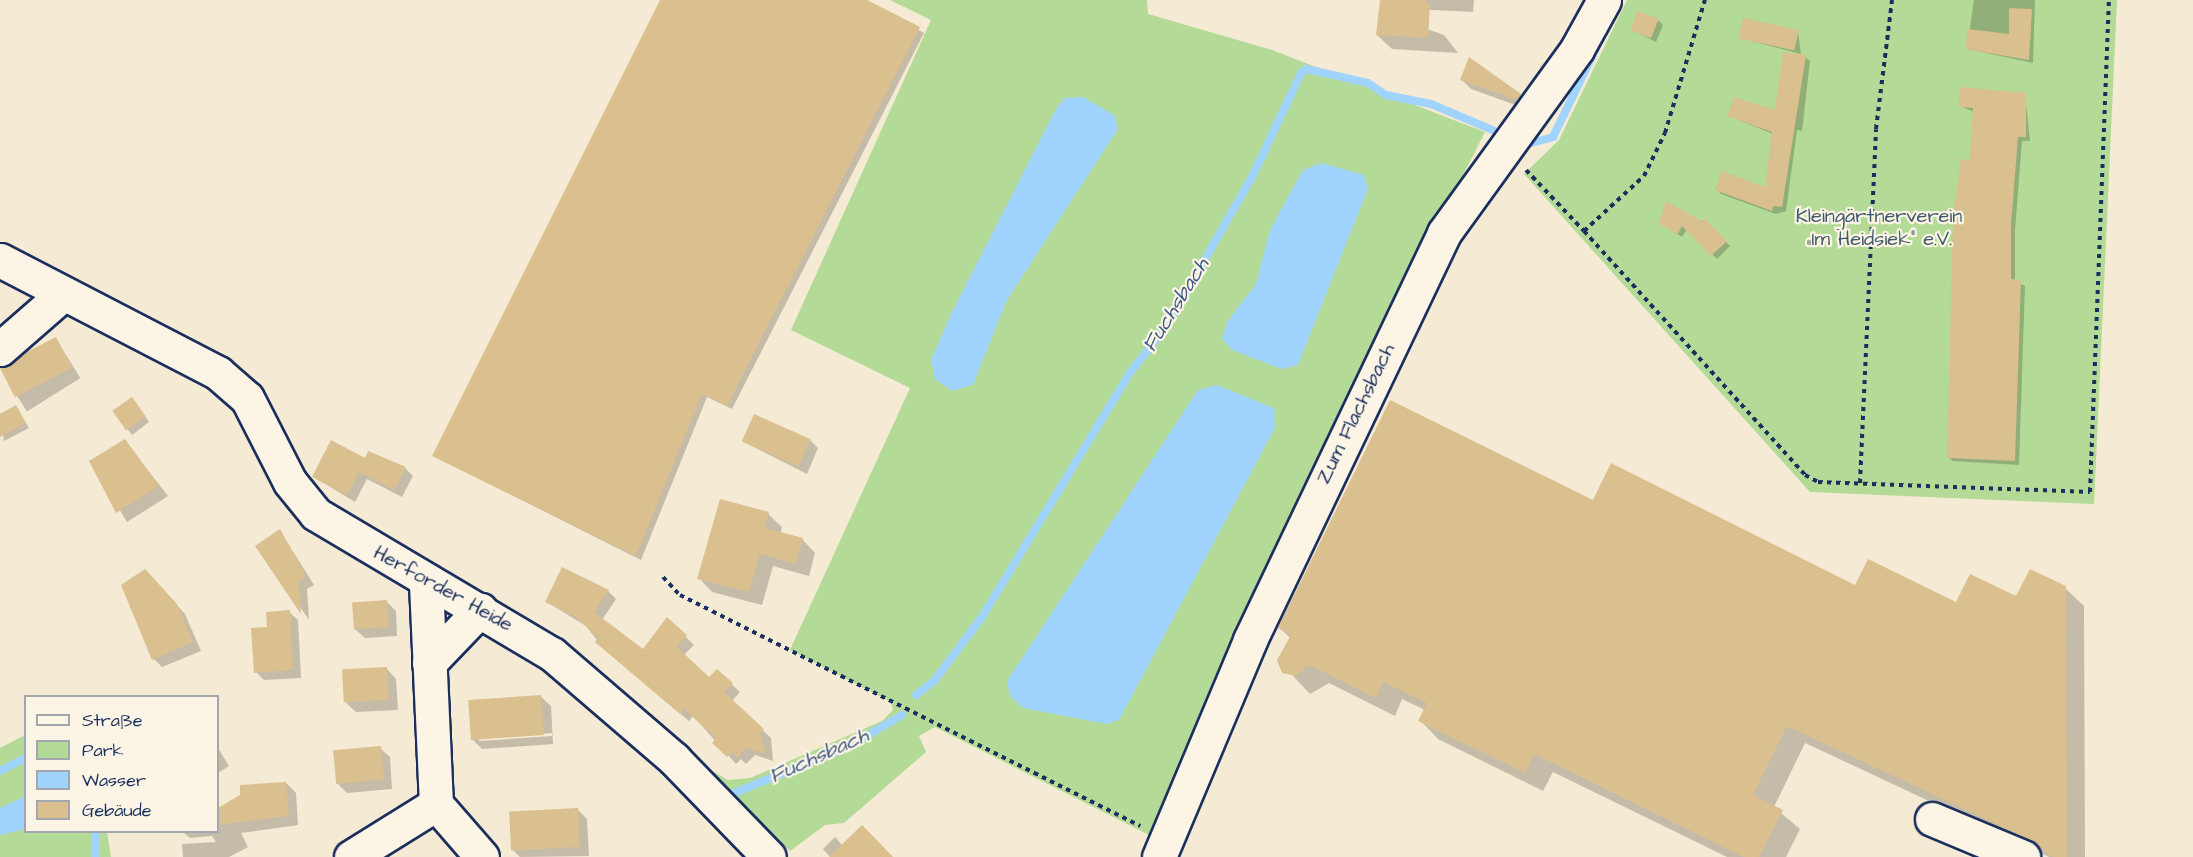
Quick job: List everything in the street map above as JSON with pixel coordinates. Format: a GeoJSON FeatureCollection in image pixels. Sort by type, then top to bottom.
{"type":"FeatureCollection","features":[{"type":"Feature","properties":{"kind":"street","name":"Zum Flachsbach"},"geometry":{"type":"LineString","coordinates":[[1164,850],[1250,640],[1439,243],[1465,199],[1502,154],[1577,49],[1604,0]]}},
{"type":"Feature","properties":{"kind":"street","name":"Herforder Heide"},"geometry":{"type":"LineString","coordinates":[[0,260],[218,373],[248,398],[264,422],[301,500],[426,584],[480,610],[592,687],[674,759],[769,857]]}},
{"type":"Feature","properties":{"kind":"street"},"geometry":{"type":"LineString","coordinates":[[0,350],[63,294]]}},
{"type":"Feature","properties":{"kind":"street"},"geometry":{"type":"LineString","coordinates":[[426,584],[436,804],[482,857]]}},
{"type":"Feature","properties":{"kind":"street"},"geometry":{"type":"LineString","coordinates":[[429,663],[480,610]]}},
{"type":"Feature","properties":{"kind":"street"},"geometry":{"type":"LineString","coordinates":[[351,857],[436,804]]}},
{"type":"Feature","properties":{"kind":"street"},"geometry":{"type":"LineString","coordinates":[[1932,819],[2024,857]]}},
{"type":"Feature","properties":{"kind":"path"},"geometry":{"type":"LineString","coordinates":[[1584,231],[1644,176],[1665,133],[1705,0]]}},
{"type":"Feature","properties":{"kind":"path"},"geometry":{"type":"LineString","coordinates":[[1860,483],[1876,129],[1892,0]]}},
{"type":"Feature","properties":{"kind":"path"},"geometry":{"type":"LineString","coordinates":[[1502,154],[1531,173],[1805,475],[1818,482],[2090,492],[2109,0]]}},
{"type":"Feature","properties":{"kind":"path"},"geometry":{"type":"LineString","coordinates":[[663,577],[680,595],[1164,850]]}},
{"type":"Feature","properties":{"kind":"green space"},"geometry":{"type":"Polygon","coordinates":[[[890,0],[1147,0],[1148,14],[1272,50],[1485,132],[1340,418],[1151,836],[935,727],[919,736],[926,752],[844,823],[825,825],[790,851],[709,769],[728,780],[750,778],[882,721],[893,710],[891,702],[790,650],[910,388],[791,330],[931,20],[890,0]]]}},
{"type":"Feature","properties":{"kind":"green space","name":"Kleingärtnerverein „Im Heidsiek“ e.V."},"geometry":{"type":"Polygon","coordinates":[[[1627,0],[2117,0],[2094,504],[1810,492],[1524,174],[1559,140],[1627,0]]]}},
{"type":"Feature","properties":{"kind":"green space"},"geometry":{"type":"Polygon","coordinates":[[[24,736],[24,833],[107,833],[111,857],[0,857],[0,748],[24,736]]]}},
{"type":"Feature","properties":{"kind":"water"},"geometry":{"type":"Polygon","coordinates":[[[1083,97],[1114,115],[1118,129],[1007,300],[973,385],[952,391],[935,379],[931,360],[952,312],[1057,107],[1065,98],[1083,97]]]}},
{"type":"Feature","properties":{"kind":"water"},"geometry":{"type":"Polygon","coordinates":[[[1322,163],[1364,175],[1368,189],[1298,365],[1282,369],[1232,350],[1222,339],[1227,322],[1256,284],[1270,230],[1303,170],[1322,163]]]}},
{"type":"Feature","properties":{"kind":"water"},"geometry":{"type":"Polygon","coordinates":[[[1217,385],[1274,408],[1275,428],[1119,720],[1107,724],[1023,708],[1010,696],[1007,681],[1198,390],[1217,385]]]}},
{"type":"Feature","properties":{"kind":"water"},"geometry":{"type":"Polygon","coordinates":[[[24,796],[24,829],[0,835],[0,808],[24,796]]]}},
{"type":"Feature","properties":{"kind":"building"},"geometry":{"type":"Polygon","coordinates":[[[660,0],[867,0],[920,27],[727,406],[702,394],[636,556],[432,456],[660,0]]]}},
{"type":"Feature","properties":{"kind":"building"},"geometry":{"type":"Polygon","coordinates":[[[1380,0],[1425,0],[1430,5],[1428,38],[1376,35],[1380,0]]]}},
{"type":"Feature","properties":{"kind":"building"},"geometry":{"type":"Polygon","coordinates":[[[2009,8],[2032,9],[2029,60],[1965,49],[1968,29],[2009,34],[2009,8]]]}},
{"type":"Feature","properties":{"kind":"building"},"geometry":{"type":"Polygon","coordinates":[[[1638,11],[1659,19],[1651,38],[1630,31],[1638,11]]]}},
{"type":"Feature","properties":{"kind":"building"},"geometry":{"type":"Polygon","coordinates":[[[1743,18],[1799,30],[1794,50],[1739,39],[1743,18]]]}},
{"type":"Feature","properties":{"kind":"building"},"geometry":{"type":"Polygon","coordinates":[[[1783,52],[1806,55],[1782,207],[1773,206],[1772,211],[1715,190],[1722,171],[1765,187],[1772,132],[1727,116],[1734,97],[1775,110],[1783,52]]]}},
{"type":"Feature","properties":{"kind":"building"},"geometry":{"type":"Polygon","coordinates":[[[1469,57],[1521,94],[1517,100],[1460,80],[1469,57]]]}},
{"type":"Feature","properties":{"kind":"building"},"geometry":{"type":"Polygon","coordinates":[[[1960,87],[2026,93],[2026,137],[2018,137],[2011,225],[2011,279],[2021,280],[2015,461],[1947,458],[1953,217],[1961,159],[1970,160],[1973,108],[1958,107],[1960,87]]]}},
{"type":"Feature","properties":{"kind":"building"},"geometry":{"type":"Polygon","coordinates":[[[1666,201],[1703,222],[1704,218],[1727,241],[1711,256],[1682,226],[1678,234],[1659,224],[1666,201]]]}},
{"type":"Feature","properties":{"kind":"building"},"geometry":{"type":"Polygon","coordinates":[[[56,337],[72,368],[15,397],[0,366],[56,337]]]}},
{"type":"Feature","properties":{"kind":"building"},"geometry":{"type":"Polygon","coordinates":[[[132,397],[146,417],[126,430],[112,411],[132,397]]]}},
{"type":"Feature","properties":{"kind":"building"},"geometry":{"type":"Polygon","coordinates":[[[1390,400],[1593,500],[1611,463],[1855,585],[1868,559],[1956,602],[1970,574],[2016,596],[2030,569],[2066,586],[2067,857],[2053,857],[2030,840],[1787,726],[1753,795],[1783,810],[1759,857],[1744,857],[1534,754],[1525,773],[1418,721],[1427,703],[1384,682],[1376,698],[1309,665],[1296,676],[1282,673],[1277,660],[1291,635],[1278,628],[1390,400]]]}},
{"type":"Feature","properties":{"kind":"building"},"geometry":{"type":"Polygon","coordinates":[[[16,405],[26,423],[0,437],[0,414],[16,405]]]}},
{"type":"Feature","properties":{"kind":"building"},"geometry":{"type":"Polygon","coordinates":[[[754,414],[811,439],[798,467],[742,441],[754,414]]]}},
{"type":"Feature","properties":{"kind":"building"},"geometry":{"type":"Polygon","coordinates":[[[125,439],[159,486],[116,513],[89,461],[125,439]]]}},
{"type":"Feature","properties":{"kind":"building"},"geometry":{"type":"Polygon","coordinates":[[[331,440],[365,458],[368,451],[406,467],[394,490],[359,472],[347,495],[312,477],[331,440]]]}},
{"type":"Feature","properties":{"kind":"building"},"geometry":{"type":"Polygon","coordinates":[[[720,499],[769,512],[765,528],[803,538],[796,564],[760,554],[749,592],[697,579],[720,499]]]}},
{"type":"Feature","properties":{"kind":"building"},"geometry":{"type":"Polygon","coordinates":[[[280,529],[306,576],[299,581],[301,614],[255,546],[280,529]]]}},
{"type":"Feature","properties":{"kind":"building"},"geometry":{"type":"Polygon","coordinates":[[[562,567],[609,590],[594,612],[643,649],[667,617],[687,635],[677,647],[709,677],[717,669],[733,683],[724,692],[764,729],[760,734],[766,754],[746,748],[737,758],[732,752],[727,757],[712,743],[716,738],[684,709],[680,714],[595,642],[598,638],[577,618],[545,602],[562,567]]]}},
{"type":"Feature","properties":{"kind":"building"},"geometry":{"type":"Polygon","coordinates":[[[145,569],[177,604],[193,642],[152,660],[121,585],[145,569]]]}},
{"type":"Feature","properties":{"kind":"building"},"geometry":{"type":"Polygon","coordinates":[[[387,600],[389,627],[354,629],[352,602],[387,600]]]}},
{"type":"Feature","properties":{"kind":"building"},"geometry":{"type":"Polygon","coordinates":[[[290,610],[293,670],[254,673],[251,628],[267,627],[266,612],[290,610]]]}},
{"type":"Feature","properties":{"kind":"building"},"geometry":{"type":"Polygon","coordinates":[[[387,667],[389,700],[344,702],[342,669],[387,667]]]}},
{"type":"Feature","properties":{"kind":"building"},"geometry":{"type":"Polygon","coordinates":[[[541,695],[544,735],[471,740],[468,700],[541,695]]]}},
{"type":"Feature","properties":{"kind":"building"},"geometry":{"type":"Polygon","coordinates":[[[381,746],[384,780],[336,784],[333,750],[381,746]]]}},
{"type":"Feature","properties":{"kind":"building"},"geometry":{"type":"Polygon","coordinates":[[[286,782],[289,816],[219,825],[219,807],[240,795],[240,785],[286,782]]]}},
{"type":"Feature","properties":{"kind":"building"},"geometry":{"type":"Polygon","coordinates":[[[578,808],[580,847],[511,851],[509,812],[578,808]]]}},
{"type":"Feature","properties":{"kind":"building"},"geometry":{"type":"Polygon","coordinates":[[[862,825],[893,857],[829,857],[862,825]]]}},
{"type":"Feature","properties":{"kind":"waterway","name":"Fuchsbach"},"geometry":{"type":"LineString","coordinates":[[1531,143],[1553,137],[1600,40]]}},
{"type":"Feature","properties":{"kind":"waterway","name":"Fuchsbach"},"geometry":{"type":"LineString","coordinates":[[916,695],[934,681],[982,617],[1129,374],[1166,327],[1253,175],[1301,73],[1307,69],[1368,83],[1386,95],[1431,104],[1495,131]]}},
{"type":"Feature","properties":{"kind":"waterway","name":"Fuchsbach"},"geometry":{"type":"LineString","coordinates":[[734,793],[848,747],[902,715]]}},
{"type":"Feature","properties":{"kind":"waterway"},"geometry":{"type":"LineString","coordinates":[[0,771],[24,759]]}},
{"type":"Feature","properties":{"kind":"waterway"},"geometry":{"type":"LineString","coordinates":[[95,833],[96,857]]}}]}
